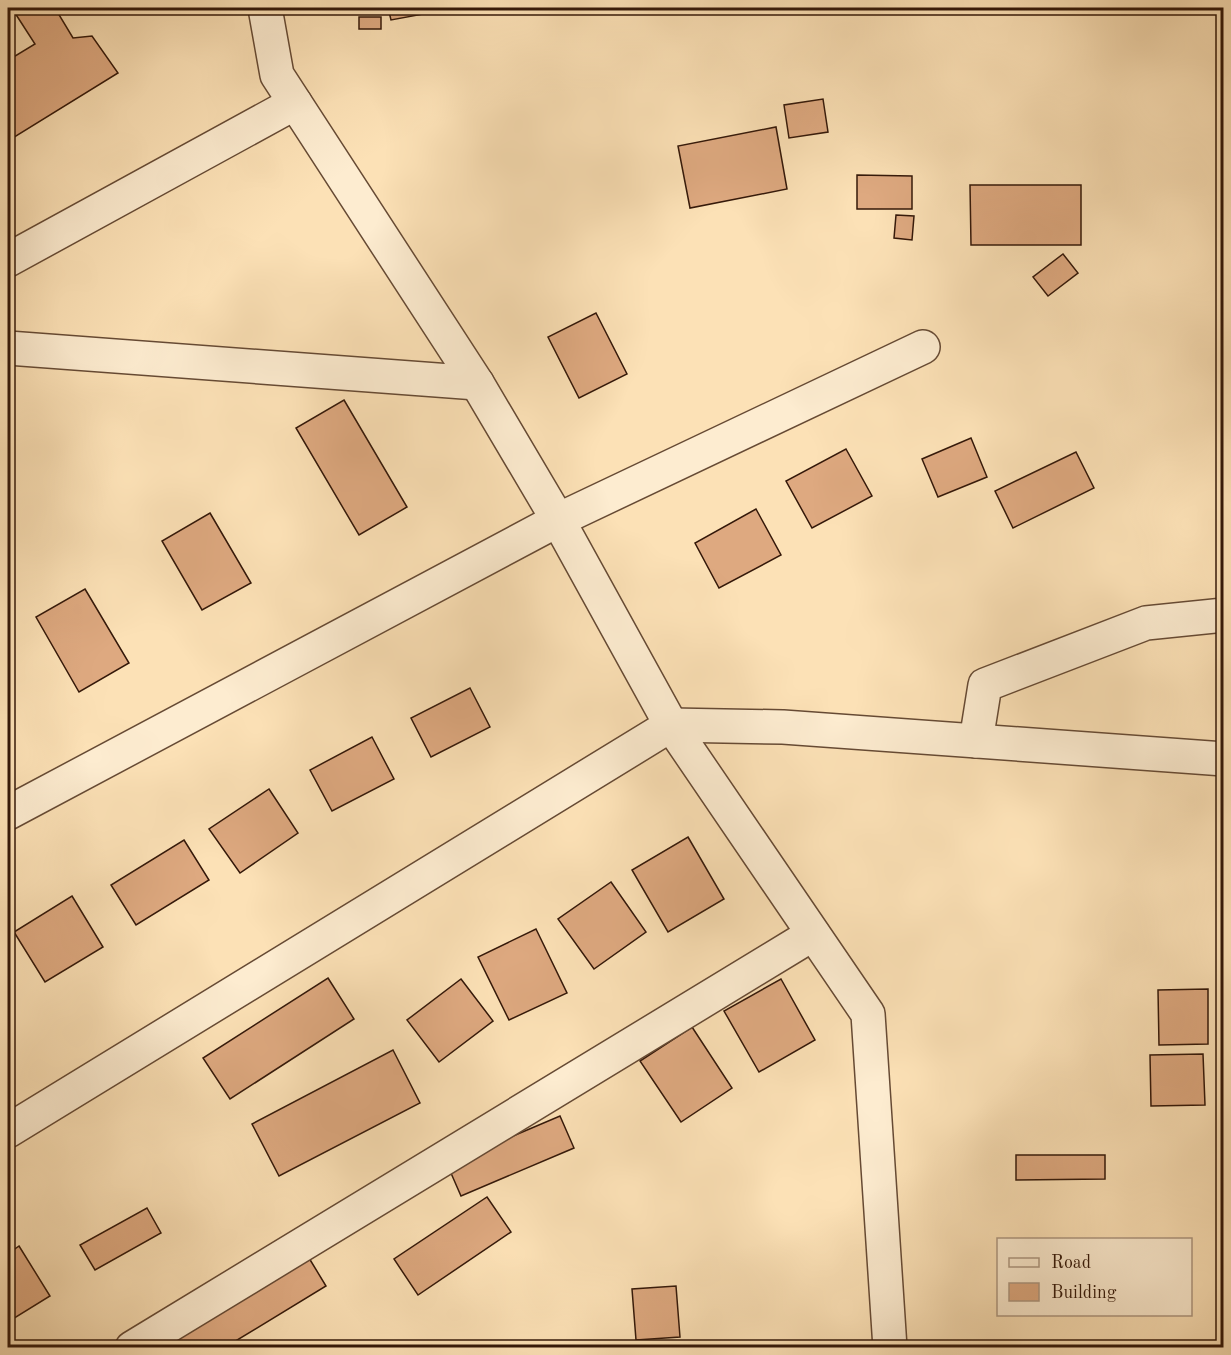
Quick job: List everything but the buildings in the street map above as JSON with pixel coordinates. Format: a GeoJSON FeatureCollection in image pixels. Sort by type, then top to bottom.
{"type":"FeatureCollection","features":[{"type":"Feature","properties":{"kind":"street"},"geometry":{"type":"LineString","coordinates":[[266,8],[277,75],[477,383],[558,520],[671,724],[868,1014],[890,1347]]}},
{"type":"Feature","properties":{"kind":"street"},"geometry":{"type":"LineString","coordinates":[[8,260],[295,104]]}},
{"type":"Feature","properties":{"kind":"street"},"geometry":{"type":"LineString","coordinates":[[8,813],[558,520],[923,347]]}},
{"type":"Feature","properties":{"kind":"street"},"geometry":{"type":"LineString","coordinates":[[8,348],[477,383]]}},
{"type":"Feature","properties":{"kind":"street"},"geometry":{"type":"LineString","coordinates":[[976,741],[985,685],[1146,623],[1224,615]]}},
{"type":"Feature","properties":{"kind":"street"},"geometry":{"type":"LineString","coordinates":[[8,1131],[671,724],[783,727],[1224,759]]}},
{"type":"Feature","properties":{"kind":"street"},"geometry":{"type":"LineString","coordinates":[[132,1347],[813,934]]}}]}
